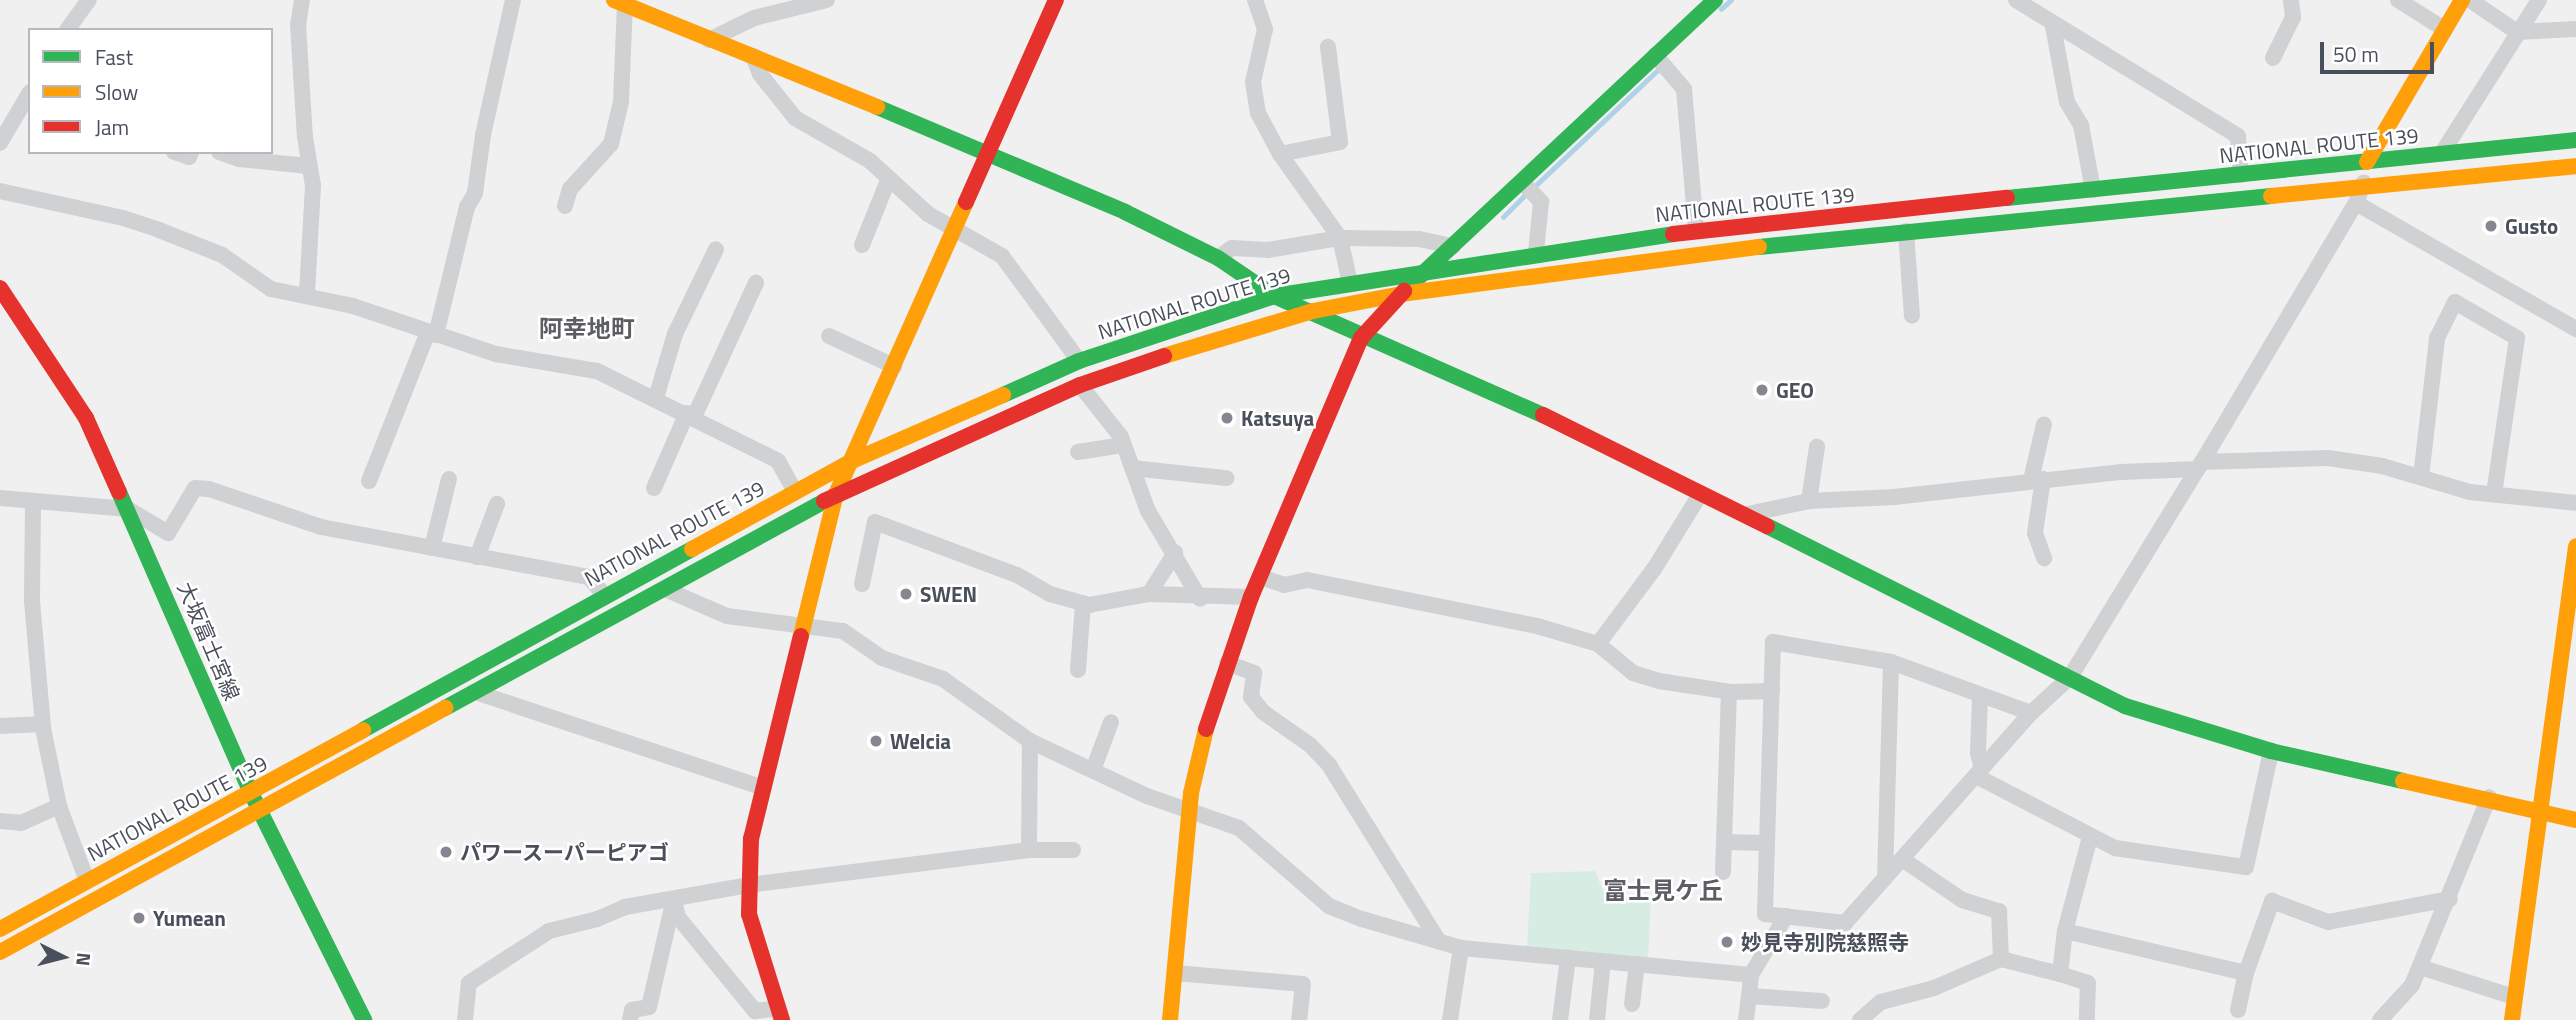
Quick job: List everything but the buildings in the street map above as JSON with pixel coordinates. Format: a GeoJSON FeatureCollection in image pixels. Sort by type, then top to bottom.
{"type":"FeatureCollection","features":[{"type":"Feature","properties":{"kind":"main road"},"geometry":{"type":"LineString","coordinates":[[780,1014],[754,937],[748,885],[751,839],[836,494],[1056,0]]}},
{"type":"Feature","properties":{"kind":"main road"},"geometry":{"type":"LineString","coordinates":[[1170,1020],[1199,749],[1251,597],[1361,338],[1426,270],[1527,188],[1660,62],[1715,0]]}},
{"type":"Feature","properties":{"kind":"main road"},"geometry":{"type":"LineString","coordinates":[[2367,162],[2462,0]]}},
{"type":"Feature","properties":{"kind":"main road"},"geometry":{"type":"LineString","coordinates":[[619,2],[990,152],[1218,258],[1274,296],[1313,311],[1361,338],[1590,436],[2125,706],[2271,751],[2488,797],[2576,820]]}},
{"type":"Feature","properties":{"kind":"main road","name":"NATIONAL ROUTE 139"},"geometry":{"type":"LineString","coordinates":[[0,929],[852,461],[1079,361],[1274,296],[1536,252],[1696,230],[2576,140]]}},
{"type":"Feature","properties":{"kind":"main road","name":"NATIONAL ROUTE 139"},"geometry":{"type":"LineString","coordinates":[[0,952],[667,590],[836,494],[1080,385],[1313,311],[1401,294],[1704,252],[2576,166]]}},
{"type":"Feature","properties":{"kind":"main road","name":"大坂富士宮線"},"geometry":{"type":"LineString","coordinates":[[0,288],[86,418],[251,793],[365,1020]]}},
{"type":"Feature","properties":{"kind":"main road"},"geometry":{"type":"LineString","coordinates":[[2512,1020],[2543,811],[2576,546]]}},
{"type":"Feature","properties":{"kind":"street"},"geometry":{"type":"LineString","coordinates":[[68,28],[89,0]]}},
{"type":"Feature","properties":{"kind":"street"},"geometry":{"type":"LineString","coordinates":[[302,0],[298,24],[308,166],[313,186],[307,294]]}},
{"type":"Feature","properties":{"kind":"street"},"geometry":{"type":"LineString","coordinates":[[369,481],[432,334],[467,207],[475,193],[483,135],[513,0]]}},
{"type":"Feature","properties":{"kind":"street"},"geometry":{"type":"LineString","coordinates":[[754,18],[761,0]]}},
{"type":"Feature","properties":{"kind":"street"},"geometry":{"type":"LineString","coordinates":[[709,40],[754,18],[827,0]]}},
{"type":"Feature","properties":{"kind":"street"},"geometry":{"type":"LineString","coordinates":[[1255,0],[1265,29],[1253,82],[1258,113],[1280,154],[1340,238],[1350,283]]}},
{"type":"Feature","properties":{"kind":"street"},"geometry":{"type":"LineString","coordinates":[[2015,0],[2053,26],[2238,136],[2241,175]]}},
{"type":"Feature","properties":{"kind":"street"},"geometry":{"type":"LineString","coordinates":[[2273,58],[2292,17],[2291,0]]}},
{"type":"Feature","properties":{"kind":"street"},"geometry":{"type":"LineString","coordinates":[[2398,0],[2444,29]]}},
{"type":"Feature","properties":{"kind":"street"},"geometry":{"type":"LineString","coordinates":[[2470,0],[2516,32],[2576,29]]}},
{"type":"Feature","properties":{"kind":"street"},"geometry":{"type":"LineString","coordinates":[[2442,153],[2516,32],[2539,0]]}},
{"type":"Feature","properties":{"kind":"street"},"geometry":{"type":"LineString","coordinates":[[565,206],[570,189],[611,144],[621,102],[619,2]]}},
{"type":"Feature","properties":{"kind":"street"},"geometry":{"type":"LineString","coordinates":[[2053,26],[2067,102],[2081,125],[2092,190]]}},
{"type":"Feature","properties":{"kind":"street"},"geometry":{"type":"LineString","coordinates":[[1280,154],[1340,142],[1328,47]]}},
{"type":"Feature","properties":{"kind":"street"},"geometry":{"type":"LineString","coordinates":[[752,56],[760,75],[795,118],[870,161],[912,202],[1002,256],[1079,361]]}},
{"type":"Feature","properties":{"kind":"street"},"geometry":{"type":"LineString","coordinates":[[1660,62],[1684,89],[1696,230]]}},
{"type":"Feature","properties":{"kind":"street"},"geometry":{"type":"LineString","coordinates":[[0,143],[28,95]]}},
{"type":"Feature","properties":{"kind":"street"},"geometry":{"type":"LineString","coordinates":[[225,154],[239,159],[308,166]]}},
{"type":"Feature","properties":{"kind":"street"},"geometry":{"type":"LineString","coordinates":[[2031,713],[1980,698],[1891,662],[1773,642],[1765,914],[1845,923],[2031,713],[2070,677],[2200,466],[2356,203],[2363,187],[2367,162]]}},
{"type":"Feature","properties":{"kind":"street"},"geometry":{"type":"LineString","coordinates":[[862,245],[889,178]]}},
{"type":"Feature","properties":{"kind":"street"},"geometry":{"type":"LineString","coordinates":[[1527,188],[1541,202],[1536,252]]}},
{"type":"Feature","properties":{"kind":"street"},"geometry":{"type":"LineString","coordinates":[[0,191],[123,218],[222,255],[271,289],[307,294],[496,354],[597,371],[691,415],[778,461],[795,492]]}},
{"type":"Feature","properties":{"kind":"street"},"geometry":{"type":"LineString","coordinates":[[2356,203],[2576,329]]}},
{"type":"Feature","properties":{"kind":"street"},"geometry":{"type":"LineString","coordinates":[[1906,231],[1912,316]]}},
{"type":"Feature","properties":{"kind":"street"},"geometry":{"type":"LineString","coordinates":[[1218,258],[1232,248],[1268,250],[1340,238],[1419,239],[1453,246]]}},
{"type":"Feature","properties":{"kind":"street"},"geometry":{"type":"LineString","coordinates":[[656,398],[675,334],[716,249]]}},
{"type":"Feature","properties":{"kind":"street"},"geometry":{"type":"LineString","coordinates":[[654,488],[755,283]]}},
{"type":"Feature","properties":{"kind":"street"},"geometry":{"type":"LineString","coordinates":[[2421,477],[2437,338],[2455,302],[2517,338],[2494,494]]}},
{"type":"Feature","properties":{"kind":"street"},"geometry":{"type":"LineString","coordinates":[[829,335],[894,366]]}},
{"type":"Feature","properties":{"kind":"street"},"geometry":{"type":"LineString","coordinates":[[1080,385],[1124,445],[1148,511],[1200,599]]}},
{"type":"Feature","properties":{"kind":"street"},"geometry":{"type":"LineString","coordinates":[[2044,424],[2037,479],[2035,533],[2044,558]]}},
{"type":"Feature","properties":{"kind":"street"},"geometry":{"type":"LineString","coordinates":[[1078,452],[1124,445]]}},
{"type":"Feature","properties":{"kind":"street"},"geometry":{"type":"LineString","coordinates":[[1809,501],[1818,446]]}},
{"type":"Feature","properties":{"kind":"street"},"geometry":{"type":"LineString","coordinates":[[1748,514],[1809,501],[1894,497],[2037,479],[2328,458],[2421,477],[2470,492],[2576,503]]}},
{"type":"Feature","properties":{"kind":"street"},"geometry":{"type":"LineString","coordinates":[[1132,468],[1226,478]]}},
{"type":"Feature","properties":{"kind":"street"},"geometry":{"type":"LineString","coordinates":[[432,548],[449,480]]}},
{"type":"Feature","properties":{"kind":"street"},"geometry":{"type":"LineString","coordinates":[[0,498],[128,509],[168,533],[195,488],[209,489],[321,527],[589,577],[604,595]]}},
{"type":"Feature","properties":{"kind":"street"},"geometry":{"type":"LineString","coordinates":[[1598,644],[1654,569],[1701,493]]}},
{"type":"Feature","properties":{"kind":"street"},"geometry":{"type":"LineString","coordinates":[[33,502],[32,601],[43,724],[59,806],[87,881]]}},
{"type":"Feature","properties":{"kind":"street"},"geometry":{"type":"LineString","coordinates":[[477,557],[496,504]]}},
{"type":"Feature","properties":{"kind":"street"},"geometry":{"type":"LineString","coordinates":[[862,583],[875,522],[1083,603],[1149,594],[1200,599],[1251,597]]}},
{"type":"Feature","properties":{"kind":"street"},"geometry":{"type":"LineString","coordinates":[[1149,594],[1175,553]]}},
{"type":"Feature","properties":{"kind":"street"},"geometry":{"type":"LineString","coordinates":[[1260,577],[1284,585],[1307,580],[1537,626],[1598,644],[1633,673],[1729,692],[1772,691]]}},
{"type":"Feature","properties":{"kind":"street"},"geometry":{"type":"LineString","coordinates":[[667,590],[727,616],[842,631],[882,658],[943,679],[1030,741],[1191,814],[1239,828],[1329,906],[1461,948],[1751,975]]}},
{"type":"Feature","properties":{"kind":"street"},"geometry":{"type":"LineString","coordinates":[[1079,670],[1083,603]]}},
{"type":"Feature","properties":{"kind":"street"},"geometry":{"type":"LineString","coordinates":[[1885,878],[1891,662]]}},
{"type":"Feature","properties":{"kind":"street"},"geometry":{"type":"LineString","coordinates":[[1227,663],[1254,673],[1251,696],[1263,712],[1310,745],[1329,765],[1440,942]]}},
{"type":"Feature","properties":{"kind":"street"},"geometry":{"type":"LineString","coordinates":[[1723,872],[1729,692]]}},
{"type":"Feature","properties":{"kind":"street"},"geometry":{"type":"LineString","coordinates":[[478,693],[764,788]]}},
{"type":"Feature","properties":{"kind":"street"},"geometry":{"type":"LineString","coordinates":[[1979,773],[1980,698]]}},
{"type":"Feature","properties":{"kind":"street"},"geometry":{"type":"LineString","coordinates":[[1093,770],[1111,722]]}},
{"type":"Feature","properties":{"kind":"street"},"geometry":{"type":"LineString","coordinates":[[0,726],[43,724]]}},
{"type":"Feature","properties":{"kind":"street"},"geometry":{"type":"LineString","coordinates":[[1029,850],[1030,741]]}},
{"type":"Feature","properties":{"kind":"street"},"geometry":{"type":"LineString","coordinates":[[1979,773],[2090,838],[2115,848],[2246,867],[2271,751]]}},
{"type":"Feature","properties":{"kind":"street"},"geometry":{"type":"LineString","coordinates":[[2380,1020],[2412,985],[2451,899],[2488,797]]}},
{"type":"Feature","properties":{"kind":"street"},"geometry":{"type":"LineString","coordinates":[[0,821],[21,823],[59,806]]}},
{"type":"Feature","properties":{"kind":"street"},"geometry":{"type":"LineString","coordinates":[[2060,974],[2065,931],[2090,838]]}},
{"type":"Feature","properties":{"kind":"street"},"geometry":{"type":"LineString","coordinates":[[1724,842],[1767,843]]}},
{"type":"Feature","properties":{"kind":"street"},"geometry":{"type":"LineString","coordinates":[[465,1020],[469,983],[549,931],[597,919],[625,907],[674,901],[748,885],[1029,850],[1073,850]]}},
{"type":"Feature","properties":{"kind":"street"},"geometry":{"type":"LineString","coordinates":[[1902,859],[1962,901],[1999,911],[2001,959]]}},
{"type":"Feature","properties":{"kind":"street"},"geometry":{"type":"LineString","coordinates":[[2238,1010],[2246,973],[2272,901],[2328,922],[2451,899]]}},
{"type":"Feature","properties":{"kind":"street"},"geometry":{"type":"LineString","coordinates":[[674,901],[678,917],[755,1011],[780,1014]]}},
{"type":"Feature","properties":{"kind":"street"},"geometry":{"type":"LineString","coordinates":[[630,1020],[632,1010],[649,1007],[674,901]]}},
{"type":"Feature","properties":{"kind":"street"},"geometry":{"type":"LineString","coordinates":[[1746,1020],[1751,975],[1786,916]]}},
{"type":"Feature","properties":{"kind":"street"},"geometry":{"type":"LineString","coordinates":[[2065,931],[2246,973]]}},
{"type":"Feature","properties":{"kind":"street"},"geometry":{"type":"LineString","coordinates":[[1450,1020],[1461,948]]}},
{"type":"Feature","properties":{"kind":"street"},"geometry":{"type":"LineString","coordinates":[[1560,1020],[1568,958]]}},
{"type":"Feature","properties":{"kind":"street"},"geometry":{"type":"LineString","coordinates":[[1860,1020],[1881,1002],[1934,988],[2001,959],[2088,983],[2087,1020]]}},
{"type":"Feature","properties":{"kind":"street"},"geometry":{"type":"LineString","coordinates":[[1597,1020],[1603,961]]}},
{"type":"Feature","properties":{"kind":"street"},"geometry":{"type":"LineString","coordinates":[[1632,1004],[1637,964]]}},
{"type":"Feature","properties":{"kind":"street"},"geometry":{"type":"LineString","coordinates":[[2420,967],[2514,997]]}},
{"type":"Feature","properties":{"kind":"street"},"geometry":{"type":"LineString","coordinates":[[1175,973],[1303,984],[1299,1020]]}},
{"type":"Feature","properties":{"kind":"street"},"geometry":{"type":"LineString","coordinates":[[1749,996],[1822,1001]]}},
{"type":"Feature","properties":{"kind":"green space"},"geometry":{"type":"Polygon","coordinates":[[[1595,871],[1604,893],[1651,900],[1648,958],[1527,946],[1531,873],[1595,871]]]}},
{"type":"Feature","properties":{"kind":"waterway"},"geometry":{"type":"LineString","coordinates":[[1721,9],[1731,0]]}},
{"type":"Feature","properties":{"kind":"waterway"},"geometry":{"type":"LineString","coordinates":[[1534,187],[1660,68]]}},
{"type":"Feature","properties":{"kind":"waterway"},"geometry":{"type":"LineString","coordinates":[[1503,217],[1527,193]]}},
{"type":"Feature","properties":{"kind":"traffic: fast"},"geometry":{"type":"LineString","coordinates":[[1404,291],[1715,0]]}},
{"type":"Feature","properties":{"kind":"traffic: fast"},"geometry":{"type":"LineString","coordinates":[[877,107],[1125,212],[1218,258],[1274,296],[1543,415]]}},
{"type":"Feature","properties":{"kind":"traffic: fast"},"geometry":{"type":"LineString","coordinates":[[2007,198],[2576,140]]}},
{"type":"Feature","properties":{"kind":"traffic: fast"},"geometry":{"type":"LineString","coordinates":[[1759,247],[2271,196]]}},
{"type":"Feature","properties":{"kind":"traffic: fast"},"geometry":{"type":"LineString","coordinates":[[1003,395],[1079,361],[1274,296],[1673,234]]}},
{"type":"Feature","properties":{"kind":"traffic: fast"},"geometry":{"type":"LineString","coordinates":[[119,492],[251,793],[364,1020]]}},
{"type":"Feature","properties":{"kind":"traffic: fast"},"geometry":{"type":"LineString","coordinates":[[445,708],[824,501]]}},
{"type":"Feature","properties":{"kind":"traffic: fast"},"geometry":{"type":"LineString","coordinates":[[1767,526],[2125,706],[2271,751],[2403,781]]}},
{"type":"Feature","properties":{"kind":"traffic: fast"},"geometry":{"type":"LineString","coordinates":[[363,730],[692,549]]}},
{"type":"Feature","properties":{"kind":"traffic: slow"},"geometry":{"type":"LineString","coordinates":[[614,0],[877,107]]}},
{"type":"Feature","properties":{"kind":"traffic: slow"},"geometry":{"type":"LineString","coordinates":[[2367,162],[2462,0]]}},
{"type":"Feature","properties":{"kind":"traffic: slow"},"geometry":{"type":"LineString","coordinates":[[2271,196],[2576,166]]}},
{"type":"Feature","properties":{"kind":"traffic: slow"},"geometry":{"type":"LineString","coordinates":[[801,636],[836,494],[966,202]]}},
{"type":"Feature","properties":{"kind":"traffic: slow"},"geometry":{"type":"LineString","coordinates":[[1164,356],[1313,311],[1401,294],[1759,247]]}},
{"type":"Feature","properties":{"kind":"traffic: slow"},"geometry":{"type":"LineString","coordinates":[[692,549],[852,461],[1003,395]]}},
{"type":"Feature","properties":{"kind":"traffic: slow"},"geometry":{"type":"LineString","coordinates":[[2512,1020],[2576,546]]}},
{"type":"Feature","properties":{"kind":"traffic: slow"},"geometry":{"type":"LineString","coordinates":[[0,952],[445,708]]}},
{"type":"Feature","properties":{"kind":"traffic: slow"},"geometry":{"type":"LineString","coordinates":[[1170,1020],[1191,793],[1206,729]]}},
{"type":"Feature","properties":{"kind":"traffic: slow"},"geometry":{"type":"LineString","coordinates":[[0,929],[363,730]]}},
{"type":"Feature","properties":{"kind":"traffic: slow"},"geometry":{"type":"LineString","coordinates":[[2403,781],[2576,820]]}},
{"type":"Feature","properties":{"kind":"traffic: jam"},"geometry":{"type":"LineString","coordinates":[[966,202],[1056,0]]}},
{"type":"Feature","properties":{"kind":"traffic: jam"},"geometry":{"type":"LineString","coordinates":[[1673,234],[2007,198]]}},
{"type":"Feature","properties":{"kind":"traffic: jam"},"geometry":{"type":"LineString","coordinates":[[0,288],[86,418],[119,492]]}},
{"type":"Feature","properties":{"kind":"traffic: jam"},"geometry":{"type":"LineString","coordinates":[[1206,729],[1251,597],[1361,338],[1404,291]]}},
{"type":"Feature","properties":{"kind":"traffic: jam"},"geometry":{"type":"LineString","coordinates":[[824,501],[1080,385],[1164,356]]}},
{"type":"Feature","properties":{"kind":"traffic: jam"},"geometry":{"type":"LineString","coordinates":[[1543,415],[1767,526]]}},
{"type":"Feature","properties":{"kind":"traffic: jam"},"geometry":{"type":"LineString","coordinates":[[782,1020],[749,914],[751,839],[801,636]]}},
{"type":"Feature","properties":{"kind":"place","name":"Gusto"},"geometry":{"type":"Point","coordinates":[2491,226]}},
{"type":"Feature","properties":{"kind":"place","name":"GEO"},"geometry":{"type":"Point","coordinates":[1762,390]}},
{"type":"Feature","properties":{"kind":"place","name":"Katsuya"},"geometry":{"type":"Point","coordinates":[1227,418]}},
{"type":"Feature","properties":{"kind":"place","name":"SWEN"},"geometry":{"type":"Point","coordinates":[906,594]}},
{"type":"Feature","properties":{"kind":"place","name":"Welcia"},"geometry":{"type":"Point","coordinates":[876,741]}},
{"type":"Feature","properties":{"kind":"place","name":"パワースーパーピアゴ"},"geometry":{"type":"Point","coordinates":[446,852]}},
{"type":"Feature","properties":{"kind":"place","name":"Yumean"},"geometry":{"type":"Point","coordinates":[139,918]}},
{"type":"Feature","properties":{"kind":"place","name":"妙見寺別院慈照寺"},"geometry":{"type":"Point","coordinates":[1727,942]}},
{"type":"Feature","properties":{"kind":"district","name":"阿幸地町"},"geometry":{"type":"Point","coordinates":[587,329]}},
{"type":"Feature","properties":{"kind":"district","name":"富士見ケ丘"},"geometry":{"type":"Point","coordinates":[1663,891]}}]}
